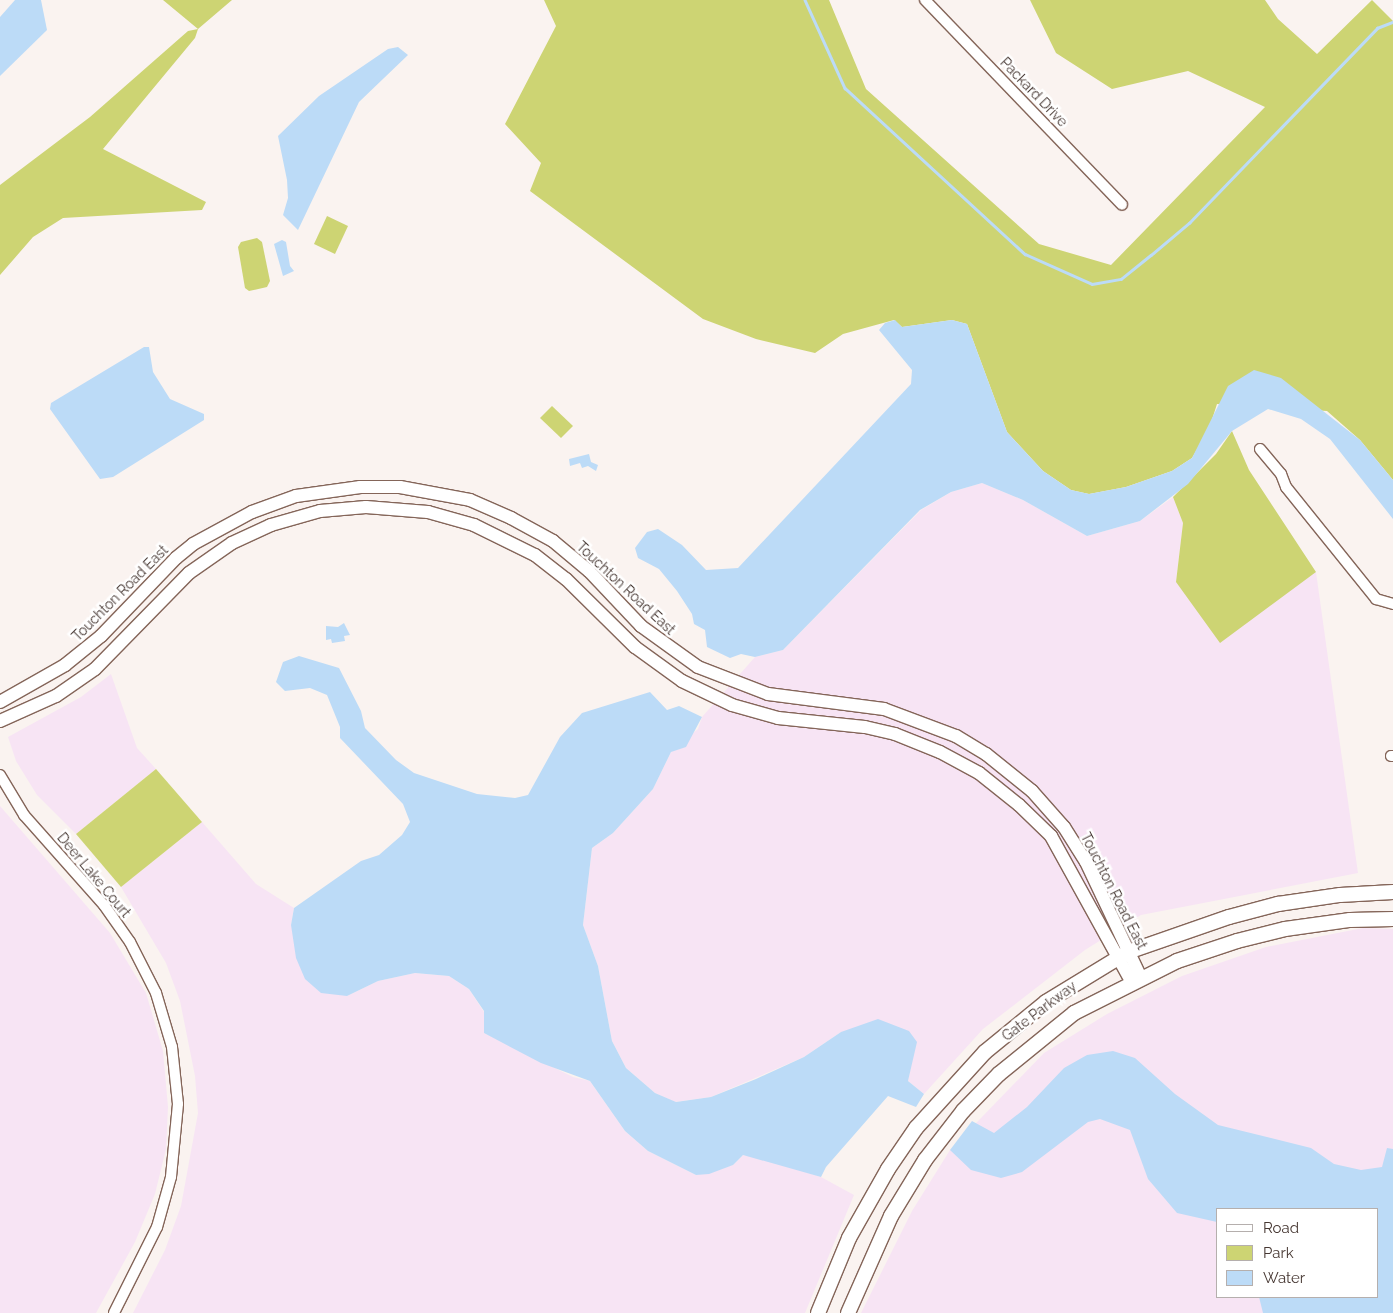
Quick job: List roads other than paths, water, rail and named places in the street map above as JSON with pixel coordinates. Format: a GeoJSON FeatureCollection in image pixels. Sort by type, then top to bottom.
{"type":"FeatureCollection","features":[{"type":"Feature","properties":{"kind":"main road","name":"Gate Parkway"},"geometry":{"type":"LineString","coordinates":[[818,1313],[849,1238],[888,1168],[916,1128],[987,1050],[1046,1002],[1123,954],[1278,904],[1340,895],[1393,892]]}},
{"type":"Feature","properties":{"kind":"main road","name":"Gate Parkway"},"geometry":{"type":"LineString","coordinates":[[848,1313],[873,1253],[910,1182],[963,1111],[1033,1043],[1074,1013],[1136,980],[1200,952],[1284,928],[1350,920],[1393,920]]}},
{"type":"Feature","properties":{"kind":"street","name":"Packard Drive"},"geometry":{"type":"LineString","coordinates":[[925,0],[1122,205]]}},
{"type":"Feature","properties":{"kind":"street"},"geometry":{"type":"LineString","coordinates":[[1260,449],[1280,474],[1286,487],[1376,599],[1393,604]]}},
{"type":"Feature","properties":{"kind":"street","name":"Touchton Road East"},"geometry":{"type":"LineString","coordinates":[[0,702],[44,679],[81,653],[101,636],[158,573],[193,544],[252,512],[319,492],[337,490],[400,487],[470,500],[539,532],[580,563],[641,626],[679,656],[751,689],[801,700],[839,702],[884,709],[962,739],[982,750],[1020,779],[1064,827],[1086,862],[1123,954],[1136,980]]}},
{"type":"Feature","properties":{"kind":"street"},"geometry":{"type":"LineString","coordinates":[[337,490],[340,508]]}},
{"type":"Feature","properties":{"kind":"street"},"geometry":{"type":"LineString","coordinates":[[319,492],[320,511]]}},
{"type":"Feature","properties":{"kind":"street","name":"Touchton Road East"},"geometry":{"type":"LineString","coordinates":[[0,721],[42,704],[96,669],[205,560],[271,525],[320,511],[340,508],[409,509],[453,518],[519,546],[566,579],[635,647],[682,681],[732,704],[778,718],[865,727],[895,734],[966,766],[1004,793],[1051,836],[1123,954]]}},
{"type":"Feature","properties":{"kind":"street"},"geometry":{"type":"LineString","coordinates":[[566,579],[580,563]]}},
{"type":"Feature","properties":{"kind":"street"},"geometry":{"type":"LineString","coordinates":[[801,700],[801,721]]}},
{"type":"Feature","properties":{"kind":"street"},"geometry":{"type":"LineString","coordinates":[[954,759],[962,739]]}},
{"type":"Feature","properties":{"kind":"street"},"geometry":{"type":"LineString","coordinates":[[966,766],[982,750]]}},
{"type":"Feature","properties":{"kind":"street","name":"Deer Lake Court"},"geometry":{"type":"LineString","coordinates":[[0,775],[24,815],[104,905],[130,942],[156,993],[172,1047],[178,1104],[171,1178],[157,1227],[114,1313]]}},
{"type":"Feature","properties":{"kind":"water"},"geometry":{"type":"Polygon","coordinates":[[[15,0],[41,0],[47,30],[0,76],[0,17],[15,0]]]}},
{"type":"Feature","properties":{"kind":"water"},"geometry":{"type":"Polygon","coordinates":[[[398,47],[408,55],[359,102],[298,230],[283,215],[288,198],[287,180],[278,136],[319,96],[388,49],[398,47]]]}},
{"type":"Feature","properties":{"kind":"water"},"geometry":{"type":"Polygon","coordinates":[[[282,240],[286,242],[290,266],[294,271],[283,276],[274,244],[282,240]]]}},
{"type":"Feature","properties":{"kind":"water"},"geometry":{"type":"Polygon","coordinates":[[[895,320],[902,327],[952,320],[967,324],[1007,432],[1043,471],[1071,490],[1089,494],[1126,487],[1172,471],[1192,458],[1228,386],[1254,370],[1281,378],[1360,440],[1393,480],[1393,519],[1330,439],[1301,419],[1268,409],[1232,431],[1188,484],[1140,521],[1087,536],[1023,500],[982,483],[951,492],[920,510],[783,650],[755,657],[741,654],[730,658],[707,647],[705,630],[694,624],[692,614],[677,591],[659,569],[638,558],[635,548],[647,532],[658,529],[682,545],[706,570],[738,568],[911,384],[912,370],[879,330],[885,323],[895,320]]]}},
{"type":"Feature","properties":{"kind":"water"},"geometry":{"type":"Polygon","coordinates":[[[144,347],[149,347],[153,372],[170,399],[204,414],[204,420],[113,477],[100,479],[50,409],[51,403],[144,347]]]}},
{"type":"Feature","properties":{"kind":"water"},"geometry":{"type":"Polygon","coordinates":[[[589,454],[591,462],[598,465],[596,471],[588,466],[582,468],[580,463],[570,466],[569,459],[589,454]]]}},
{"type":"Feature","properties":{"kind":"water"},"geometry":{"type":"Polygon","coordinates":[[[344,623],[350,635],[344,636],[345,641],[332,643],[331,639],[326,640],[326,626],[338,627],[344,623]]]}},
{"type":"Feature","properties":{"kind":"water"},"geometry":{"type":"Polygon","coordinates":[[[299,656],[339,668],[361,711],[365,728],[396,760],[414,773],[477,794],[515,798],[528,795],[560,737],[582,713],[650,692],[667,710],[679,706],[702,717],[686,747],[671,752],[653,789],[613,833],[592,848],[583,925],[598,966],[612,1041],[626,1068],[655,1093],[676,1102],[711,1097],[804,1057],[841,1032],[878,1019],[909,1031],[917,1042],[908,1081],[924,1094],[916,1107],[888,1096],[826,1167],[821,1177],[743,1155],[733,1165],[709,1174],[696,1175],[648,1151],[625,1131],[590,1081],[541,1063],[484,1033],[484,1011],[469,989],[449,976],[415,973],[378,981],[347,996],[321,993],[305,979],[296,958],[291,925],[294,908],[361,861],[379,855],[402,835],[410,822],[403,804],[340,738],[340,727],[327,695],[310,688],[285,691],[276,682],[283,662],[299,656]]]}},
{"type":"Feature","properties":{"kind":"water"},"geometry":{"type":"Polygon","coordinates":[[[1113,1051],[1135,1058],[1175,1094],[1218,1125],[1311,1148],[1334,1164],[1361,1170],[1382,1167],[1387,1148],[1393,1149],[1393,1313],[1263,1313],[1259,1298],[1378,1298],[1378,1208],[1216,1208],[1216,1222],[1177,1213],[1148,1179],[1130,1130],[1100,1119],[1088,1122],[1022,1172],[1001,1178],[971,1170],[950,1150],[972,1121],[994,1133],[1027,1107],[1064,1068],[1087,1055],[1113,1051]]]}},
{"type":"Feature","properties":{"kind":"waterway"},"geometry":{"type":"LineString","coordinates":[[805,0],[845,88],[1025,254],[1092,284],[1121,279],[1189,223],[1377,28],[1393,22]]}}]}
